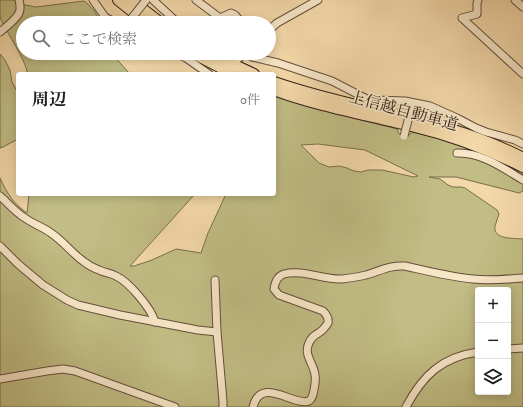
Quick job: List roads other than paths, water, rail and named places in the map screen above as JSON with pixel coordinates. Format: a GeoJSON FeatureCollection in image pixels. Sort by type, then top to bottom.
{"type":"FeatureCollection","features":[{"type":"Feature","properties":{"kind":"highway"},"geometry":{"type":"LineString","coordinates":[[118,0],[138,16]]}},
{"type":"Feature","properties":{"kind":"highway"},"geometry":{"type":"LineString","coordinates":[[131,0],[152,16]]}},
{"type":"Feature","properties":{"kind":"highway"},"geometry":{"type":"LineString","coordinates":[[206,60],[229,72]]}},
{"type":"Feature","properties":{"kind":"highway"},"geometry":{"type":"LineString","coordinates":[[224,60],[250,72]]}},
{"type":"Feature","properties":{"kind":"highway","name":"上信越自動車道"},"geometry":{"type":"LineString","coordinates":[[276,83],[315,94],[439,125],[480,139],[523,158]]}},
{"type":"Feature","properties":{"kind":"highway","name":"上信越自動車道"},"geometry":{"type":"LineString","coordinates":[[276,91],[316,103],[437,133],[477,146],[523,167]]}},
{"type":"Feature","properties":{"kind":"street"},"geometry":{"type":"LineString","coordinates":[[18,16],[20,12],[19,0]]}},
{"type":"Feature","properties":{"kind":"street"},"geometry":{"type":"LineString","coordinates":[[93,0],[104,16]]}},
{"type":"Feature","properties":{"kind":"street"},"geometry":{"type":"LineString","coordinates":[[133,16],[146,0]]}},
{"type":"Feature","properties":{"kind":"street"},"geometry":{"type":"LineString","coordinates":[[153,0],[170,16]]}},
{"type":"Feature","properties":{"kind":"street"},"geometry":{"type":"LineString","coordinates":[[196,0],[217,16]]}},
{"type":"Feature","properties":{"kind":"street"},"geometry":{"type":"LineString","coordinates":[[478,0],[477,14],[462,18],[523,74]]}},
{"type":"Feature","properties":{"kind":"street"},"geometry":{"type":"LineString","coordinates":[[515,0],[523,7]]}},
{"type":"Feature","properties":{"kind":"street"},"geometry":{"type":"LineString","coordinates":[[276,24],[316,1]]}},
{"type":"Feature","properties":{"kind":"street"},"geometry":{"type":"LineString","coordinates":[[224,16],[231,13],[236,16]]}},
{"type":"Feature","properties":{"kind":"street"},"geometry":{"type":"LineString","coordinates":[[0,32],[16,18]]}},
{"type":"Feature","properties":{"kind":"street"},"geometry":{"type":"LineString","coordinates":[[189,60],[206,72]]}},
{"type":"Feature","properties":{"kind":"street"},"geometry":{"type":"LineString","coordinates":[[263,60],[332,81],[367,99],[405,101],[430,106],[476,128],[515,140],[523,144]]}},
{"type":"Feature","properties":{"kind":"street"},"geometry":{"type":"LineString","coordinates":[[404,136],[412,103]]}},
{"type":"Feature","properties":{"kind":"street"},"geometry":{"type":"LineString","coordinates":[[457,153],[474,155],[493,162],[523,180]]}},
{"type":"Feature","properties":{"kind":"street"},"geometry":{"type":"LineString","coordinates":[[0,196],[25,218],[52,233],[82,260],[94,268],[117,276],[124,281],[153,314],[155,322]]}},
{"type":"Feature","properties":{"kind":"street"},"geometry":{"type":"LineString","coordinates":[[0,246],[43,284],[67,300],[78,305],[155,322],[217,332]]}},
{"type":"Feature","properties":{"kind":"street"},"geometry":{"type":"LineString","coordinates":[[253,407],[256,400],[262,395],[266,394],[302,404],[309,401],[313,396],[315,373],[307,353],[307,346],[313,337],[328,323],[328,317],[323,311],[279,295],[274,289],[275,283],[282,275],[303,273],[333,279],[348,278],[366,275],[397,265],[473,279],[506,280],[523,278]]}},
{"type":"Feature","properties":{"kind":"street"},"geometry":{"type":"LineString","coordinates":[[216,280],[217,332],[223,407]]}},
{"type":"Feature","properties":{"kind":"street"},"geometry":{"type":"LineString","coordinates":[[511,349],[523,348]]}},
{"type":"Feature","properties":{"kind":"street"},"geometry":{"type":"LineString","coordinates":[[406,407],[420,386],[439,365],[456,357],[475,353]]}},
{"type":"Feature","properties":{"kind":"street"},"geometry":{"type":"LineString","coordinates":[[0,379],[63,369],[75,371],[175,407]]}}]}
